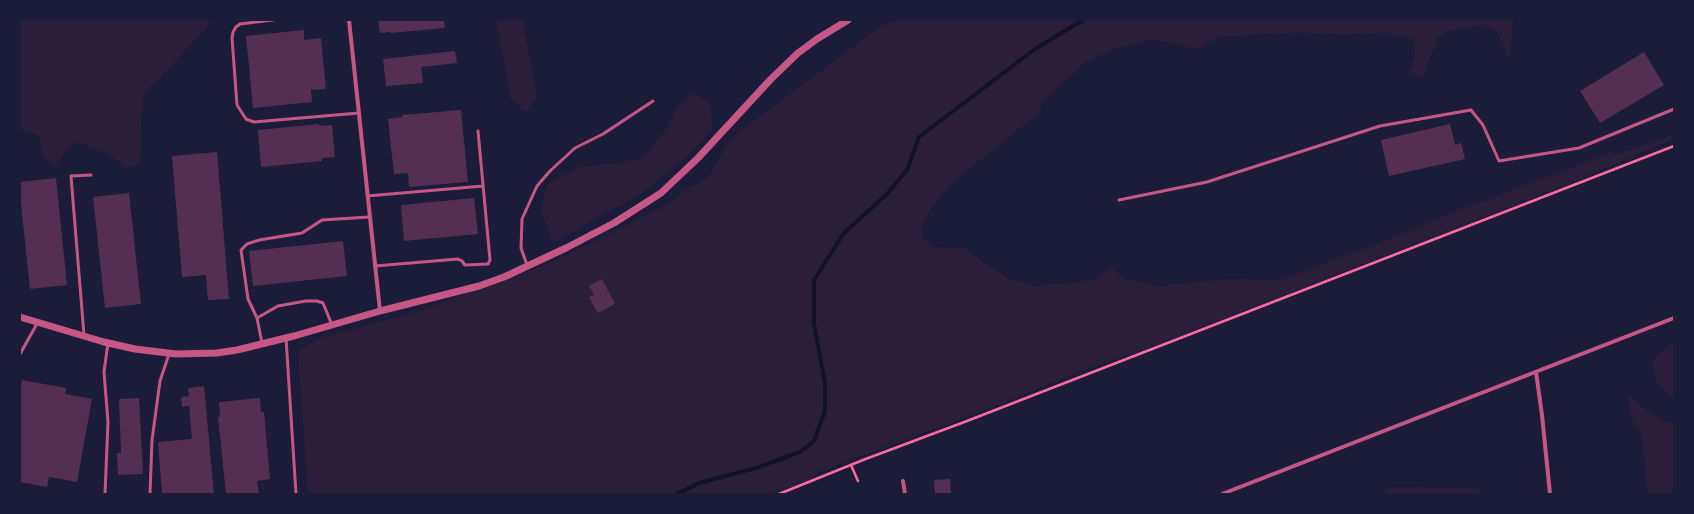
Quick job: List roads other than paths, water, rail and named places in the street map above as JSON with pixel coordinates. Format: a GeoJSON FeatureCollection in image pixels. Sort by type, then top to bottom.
{"type":"FeatureCollection","features":[{"type":"Feature","properties":{"kind":"street"},"geometry":{"type":"LineString","coordinates":[[20,317],[108,343],[135,349],[169,354],[197,355],[217,353],[262,344],[332,326],[380,310],[479,286],[527,267],[614,223],[661,193],[698,158],[776,74],[798,53],[817,39],[848,20]]}},
{"type":"Feature","properties":{"kind":"street"},"geometry":{"type":"LineString","coordinates":[[349,21],[380,310]]}},
{"type":"Feature","properties":{"kind":"street"},"geometry":{"type":"LineString","coordinates":[[1224,494],[1674,318]]}},
{"type":"Feature","properties":{"kind":"street"},"geometry":{"type":"LineString","coordinates":[[1536,372],[1550,494]]}},
{"type":"Feature","properties":{"kind":"street"},"geometry":{"type":"LineString","coordinates":[[903,481],[905,494]]}},
{"type":"Feature","properties":{"kind":"lane"},"geometry":{"type":"LineString","coordinates":[[273,20],[240,24],[236,27],[232,38],[237,105],[246,119],[254,122],[359,113]]}},
{"type":"Feature","properties":{"kind":"lane"},"geometry":{"type":"LineString","coordinates":[[344,20],[349,21]]}},
{"type":"Feature","properties":{"kind":"lane"},"geometry":{"type":"LineString","coordinates":[[527,267],[521,248],[522,218],[537,186],[550,171],[575,148],[603,134],[653,100]]}},
{"type":"Feature","properties":{"kind":"lane"},"geometry":{"type":"LineString","coordinates":[[1119,200],[1207,182],[1380,126],[1471,110],[1484,125],[1499,161],[1579,148],[1674,109]]}},
{"type":"Feature","properties":{"kind":"lane"},"geometry":{"type":"LineString","coordinates":[[375,266],[458,259],[465,265],[488,264],[490,260],[478,130]]}},
{"type":"Feature","properties":{"kind":"lane"},"geometry":{"type":"LineString","coordinates":[[84,336],[71,176],[91,175]]}},
{"type":"Feature","properties":{"kind":"lane"},"geometry":{"type":"LineString","coordinates":[[367,196],[483,186]]}},
{"type":"Feature","properties":{"kind":"lane"},"geometry":{"type":"LineString","coordinates":[[262,344],[257,318],[248,299],[241,250],[247,244],[259,240],[302,233],[322,220],[369,217]]}},
{"type":"Feature","properties":{"kind":"lane"},"geometry":{"type":"LineString","coordinates":[[257,318],[278,306],[306,301],[317,301],[323,303],[332,326]]}},
{"type":"Feature","properties":{"kind":"lane"},"geometry":{"type":"LineString","coordinates":[[20,354],[38,322]]}},
{"type":"Feature","properties":{"kind":"lane"},"geometry":{"type":"LineString","coordinates":[[286,338],[296,494]]}},
{"type":"Feature","properties":{"kind":"lane"},"geometry":{"type":"LineString","coordinates":[[105,494],[108,422],[104,372],[108,343]]}},
{"type":"Feature","properties":{"kind":"lane"},"geometry":{"type":"LineString","coordinates":[[150,494],[152,440],[160,381],[169,354]]}},
{"type":"Feature","properties":{"kind":"waterway"},"geometry":{"type":"LineString","coordinates":[[677,494],[699,483],[756,468],[800,452],[814,441],[825,411],[825,383],[814,324],[814,280],[844,233],[887,194],[907,170],[919,137],[1035,49],[1083,20]]}}]}
